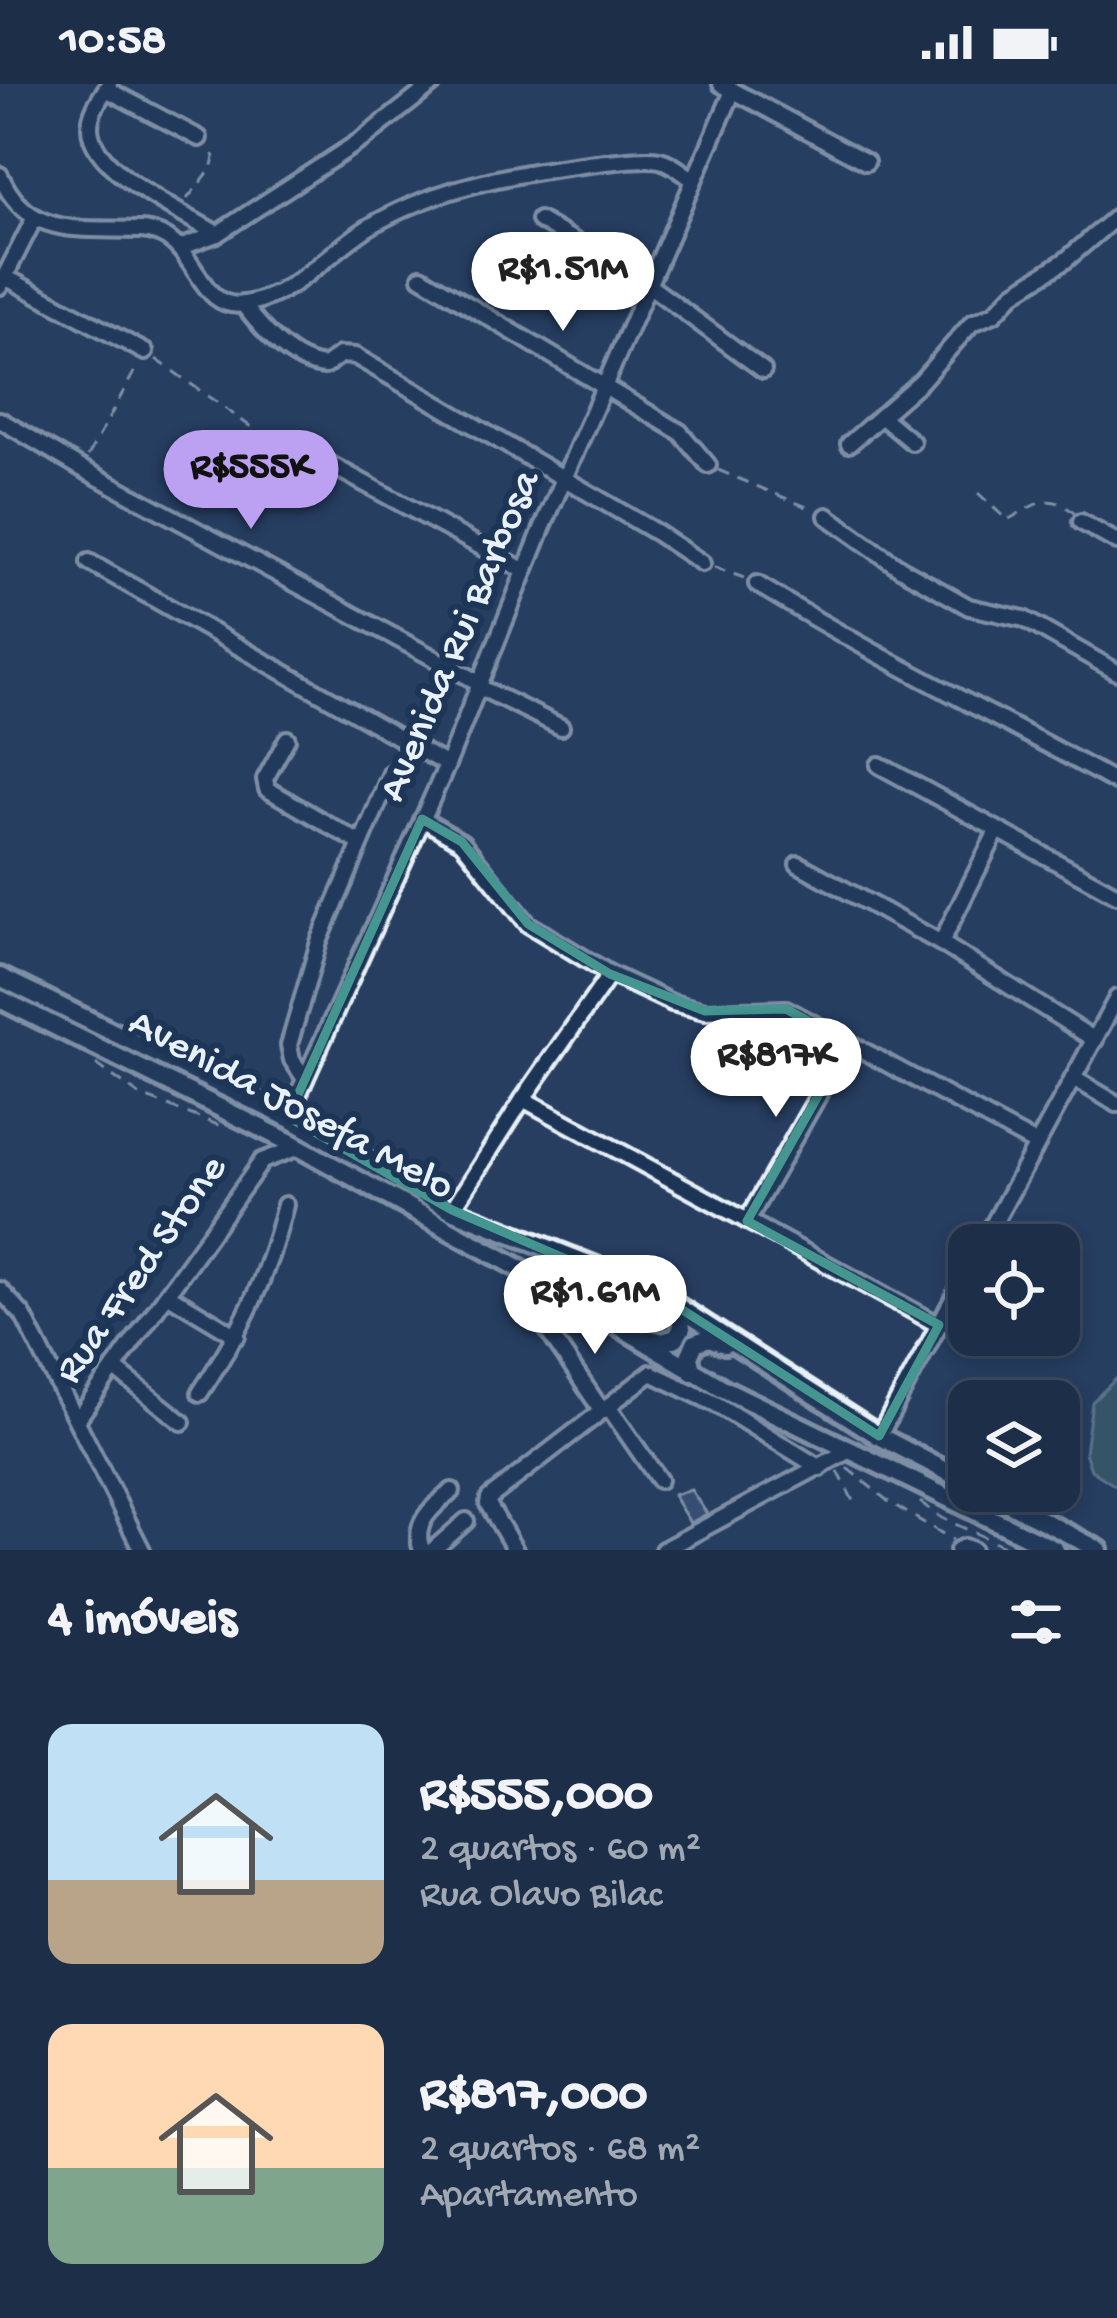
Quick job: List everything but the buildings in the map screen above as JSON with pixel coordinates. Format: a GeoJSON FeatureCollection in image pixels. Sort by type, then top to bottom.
{"type":"FeatureCollection","features":[{"type":"Feature","properties":{"kind":"main road","name":"Avenida Josefa Melo"},"geometry":{"type":"LineString","coordinates":[[0,976],[288,1118],[452,1210],[619,1276],[677,1307],[879,1436],[948,1472]]}},
{"type":"Feature","properties":{"kind":"main road","name":"Avenida Josefa Melo"},"geometry":{"type":"LineString","coordinates":[[0,999],[262,1135],[299,1147],[619,1327],[692,1372],[720,1396],[835,1459],[1055,1550]]}},
{"type":"Feature","properties":{"kind":"main road"},"geometry":{"type":"LineString","coordinates":[[619,1327],[656,1341],[670,1341],[682,1328],[677,1307]]}},
{"type":"Feature","properties":{"kind":"main road"},"geometry":{"type":"LineString","coordinates":[[692,1372],[691,1350],[700,1339],[754,1355]]}},
{"type":"Feature","properties":{"kind":"main road"},"geometry":{"type":"LineString","coordinates":[[1026,1512],[1099,1550]]}},
{"type":"Feature","properties":{"kind":"street"},"geometry":{"type":"LineString","coordinates":[[182,248],[217,234],[363,139],[433,84]]}},
{"type":"Feature","properties":{"kind":"street"},"geometry":{"type":"LineString","coordinates":[[199,138],[107,87],[94,110],[90,130],[101,157],[123,176],[217,234]]}},
{"type":"Feature","properties":{"kind":"street"},"geometry":{"type":"LineString","coordinates":[[727,87],[866,162]]}},
{"type":"Feature","properties":{"kind":"street","name":"Avenida Rui Barbosa"},"geometry":{"type":"LineString","coordinates":[[288,1118],[446,765],[727,87]]}},
{"type":"Feature","properties":{"kind":"street"},"geometry":{"type":"LineString","coordinates":[[0,175],[10,196],[34,219],[154,232],[182,248],[210,292],[225,302],[243,304],[287,287],[370,227],[451,192],[548,168],[632,160],[658,160],[692,179]]}},
{"type":"Feature","properties":{"kind":"street"},"geometry":{"type":"LineString","coordinates":[[849,444],[921,381],[972,323],[994,314],[1014,293],[1066,260],[1117,216]]}},
{"type":"Feature","properties":{"kind":"street"},"geometry":{"type":"LineString","coordinates":[[34,219],[3,282],[145,352]]}},
{"type":"Feature","properties":{"kind":"street"},"geometry":{"type":"LineString","coordinates":[[539,220],[647,284],[763,370]]}},
{"type":"Feature","properties":{"kind":"street"},"geometry":{"type":"LineString","coordinates":[[422,277],[680,431],[708,465]]}},
{"type":"Feature","properties":{"kind":"street"},"geometry":{"type":"LineString","coordinates":[[243,304],[273,337],[308,363],[325,366],[340,355],[355,356],[702,563]]}},
{"type":"Feature","properties":{"kind":"street"},"geometry":{"type":"LineString","coordinates":[[881,416],[912,442]]}},
{"type":"Feature","properties":{"kind":"street"},"geometry":{"type":"LineString","coordinates":[[0,420],[561,727]]}},
{"type":"Feature","properties":{"kind":"street"},"geometry":{"type":"LineString","coordinates":[[309,453],[525,571]]}},
{"type":"Feature","properties":{"kind":"street"},"geometry":{"type":"LineString","coordinates":[[827,516],[900,568],[969,607],[1024,620],[1117,672]]}},
{"type":"Feature","properties":{"kind":"street"},"geometry":{"type":"LineString","coordinates":[[1081,521],[1117,542]]}},
{"type":"Feature","properties":{"kind":"street"},"geometry":{"type":"LineString","coordinates":[[89,562],[446,765]]}},
{"type":"Feature","properties":{"kind":"street"},"geometry":{"type":"LineString","coordinates":[[757,584],[840,637],[897,662],[1117,783]]}},
{"type":"Feature","properties":{"kind":"street"},"geometry":{"type":"LineString","coordinates":[[286,739],[265,779],[267,789],[360,843]]}},
{"type":"Feature","properties":{"kind":"street"},"geometry":{"type":"LineString","coordinates":[[879,765],[1117,895]]}},
{"type":"Feature","properties":{"kind":"street"},"geometry":{"type":"LineString","coordinates":[[305,1079],[292,1060],[290,1045],[319,942],[391,773]]}},
{"type":"Feature","properties":{"kind":"street"},"geometry":{"type":"LineString","coordinates":[[422,819],[462,842],[528,924],[610,974],[672,1003],[705,1011],[785,1009],[1036,1144]]}},
{"type":"Feature","properties":{"kind":"street"},"geometry":{"type":"LineString","coordinates":[[941,943],[998,831]]}},
{"type":"Feature","properties":{"kind":"street"},"geometry":{"type":"LineString","coordinates":[[798,864],[941,943],[1095,1040]]}},
{"type":"Feature","properties":{"kind":"street"},"geometry":{"type":"LineString","coordinates":[[452,1210],[610,974]]}},
{"type":"Feature","properties":{"kind":"street"},"geometry":{"type":"LineString","coordinates":[[993,1224],[1117,998]]}},
{"type":"Feature","properties":{"kind":"street"},"geometry":{"type":"LineString","coordinates":[[747,1221],[848,1043]]}},
{"type":"Feature","properties":{"kind":"street"},"geometry":{"type":"LineString","coordinates":[[1072,1078],[1117,1104]]}},
{"type":"Feature","properties":{"kind":"street"},"geometry":{"type":"LineString","coordinates":[[523,1099],[939,1325]]}},
{"type":"Feature","properties":{"kind":"street","name":"Rua Fred Stone"},"geometry":{"type":"LineString","coordinates":[[262,1135],[262,1161]]}},
{"type":"Feature","properties":{"kind":"street","name":"Rua Fred Stone"},"geometry":{"type":"LineString","coordinates":[[77,1420],[262,1161],[299,1147]]}},
{"type":"Feature","properties":{"kind":"street"},"geometry":{"type":"LineString","coordinates":[[200,1393],[262,1286],[285,1205]]}},
{"type":"Feature","properties":{"kind":"street"},"geometry":{"type":"LineString","coordinates":[[0,1290],[23,1315],[142,1550]]}},
{"type":"Feature","properties":{"kind":"street"},"geometry":{"type":"LineString","coordinates":[[166,1294],[236,1336]]}},
{"type":"Feature","properties":{"kind":"street"},"geometry":{"type":"LineString","coordinates":[[879,1436],[948,1308]]}},
{"type":"Feature","properties":{"kind":"street"},"geometry":{"type":"LineString","coordinates":[[548,1331],[658,1480]]}},
{"type":"Feature","properties":{"kind":"street"},"geometry":{"type":"LineString","coordinates":[[114,1369],[182,1422]]}},
{"type":"Feature","properties":{"kind":"street"},"geometry":{"type":"LineString","coordinates":[[514,1550],[488,1501],[653,1373],[720,1396],[835,1459]]}},
{"type":"Feature","properties":{"kind":"street"},"geometry":{"type":"LineString","coordinates":[[663,1550],[835,1459]]}},
{"type":"Feature","properties":{"kind":"street"},"geometry":{"type":"LineString","coordinates":[[422,1550],[419,1530],[425,1516],[447,1495],[463,1523],[433,1550]]}},
{"type":"Feature","properties":{"kind":"path"},"geometry":{"type":"LineString","coordinates":[[178,210],[213,164],[212,151],[199,138]]}},
{"type":"Feature","properties":{"kind":"path"},"geometry":{"type":"LineString","coordinates":[[81,468],[145,352],[266,436],[309,453]]}},
{"type":"Feature","properties":{"kind":"path"},"geometry":{"type":"LineString","coordinates":[[708,465],[827,516]]}},
{"type":"Feature","properties":{"kind":"path"},"geometry":{"type":"LineString","coordinates":[[978,494],[1007,520],[1039,501],[1053,499],[1081,521]]}},
{"type":"Feature","properties":{"kind":"path"},"geometry":{"type":"LineString","coordinates":[[702,563],[757,584]]}},
{"type":"Feature","properties":{"kind":"path"},"geometry":{"type":"LineString","coordinates":[[85,1057],[139,1095],[262,1135]]}},
{"type":"Feature","properties":{"kind":"path"},"geometry":{"type":"LineString","coordinates":[[835,1459],[856,1507]]}},
{"type":"Feature","properties":{"kind":"path"},"geometry":{"type":"LineString","coordinates":[[835,1459],[966,1549]]}},
{"type":"Feature","properties":{"kind":"path"},"geometry":{"type":"LineString","coordinates":[[914,1516],[921,1503]]}},
{"type":"Feature","properties":{"kind":"highlighted area"},"geometry":{"type":"Polygon","coordinates":[[[422,819],[462,842],[528,924],[610,974],[705,1011],[786,1009],[848,1043],[747,1221],[939,1325],[879,1436],[678,1307],[452,1210],[288,1117],[422,819]]]}},
{"type":"Feature","properties":{"kind":"green space"},"geometry":{"type":"Polygon","coordinates":[[[1117,1378],[1117,1487],[1091,1470],[1085,1452],[1092,1402],[1117,1378]]]}}]}
